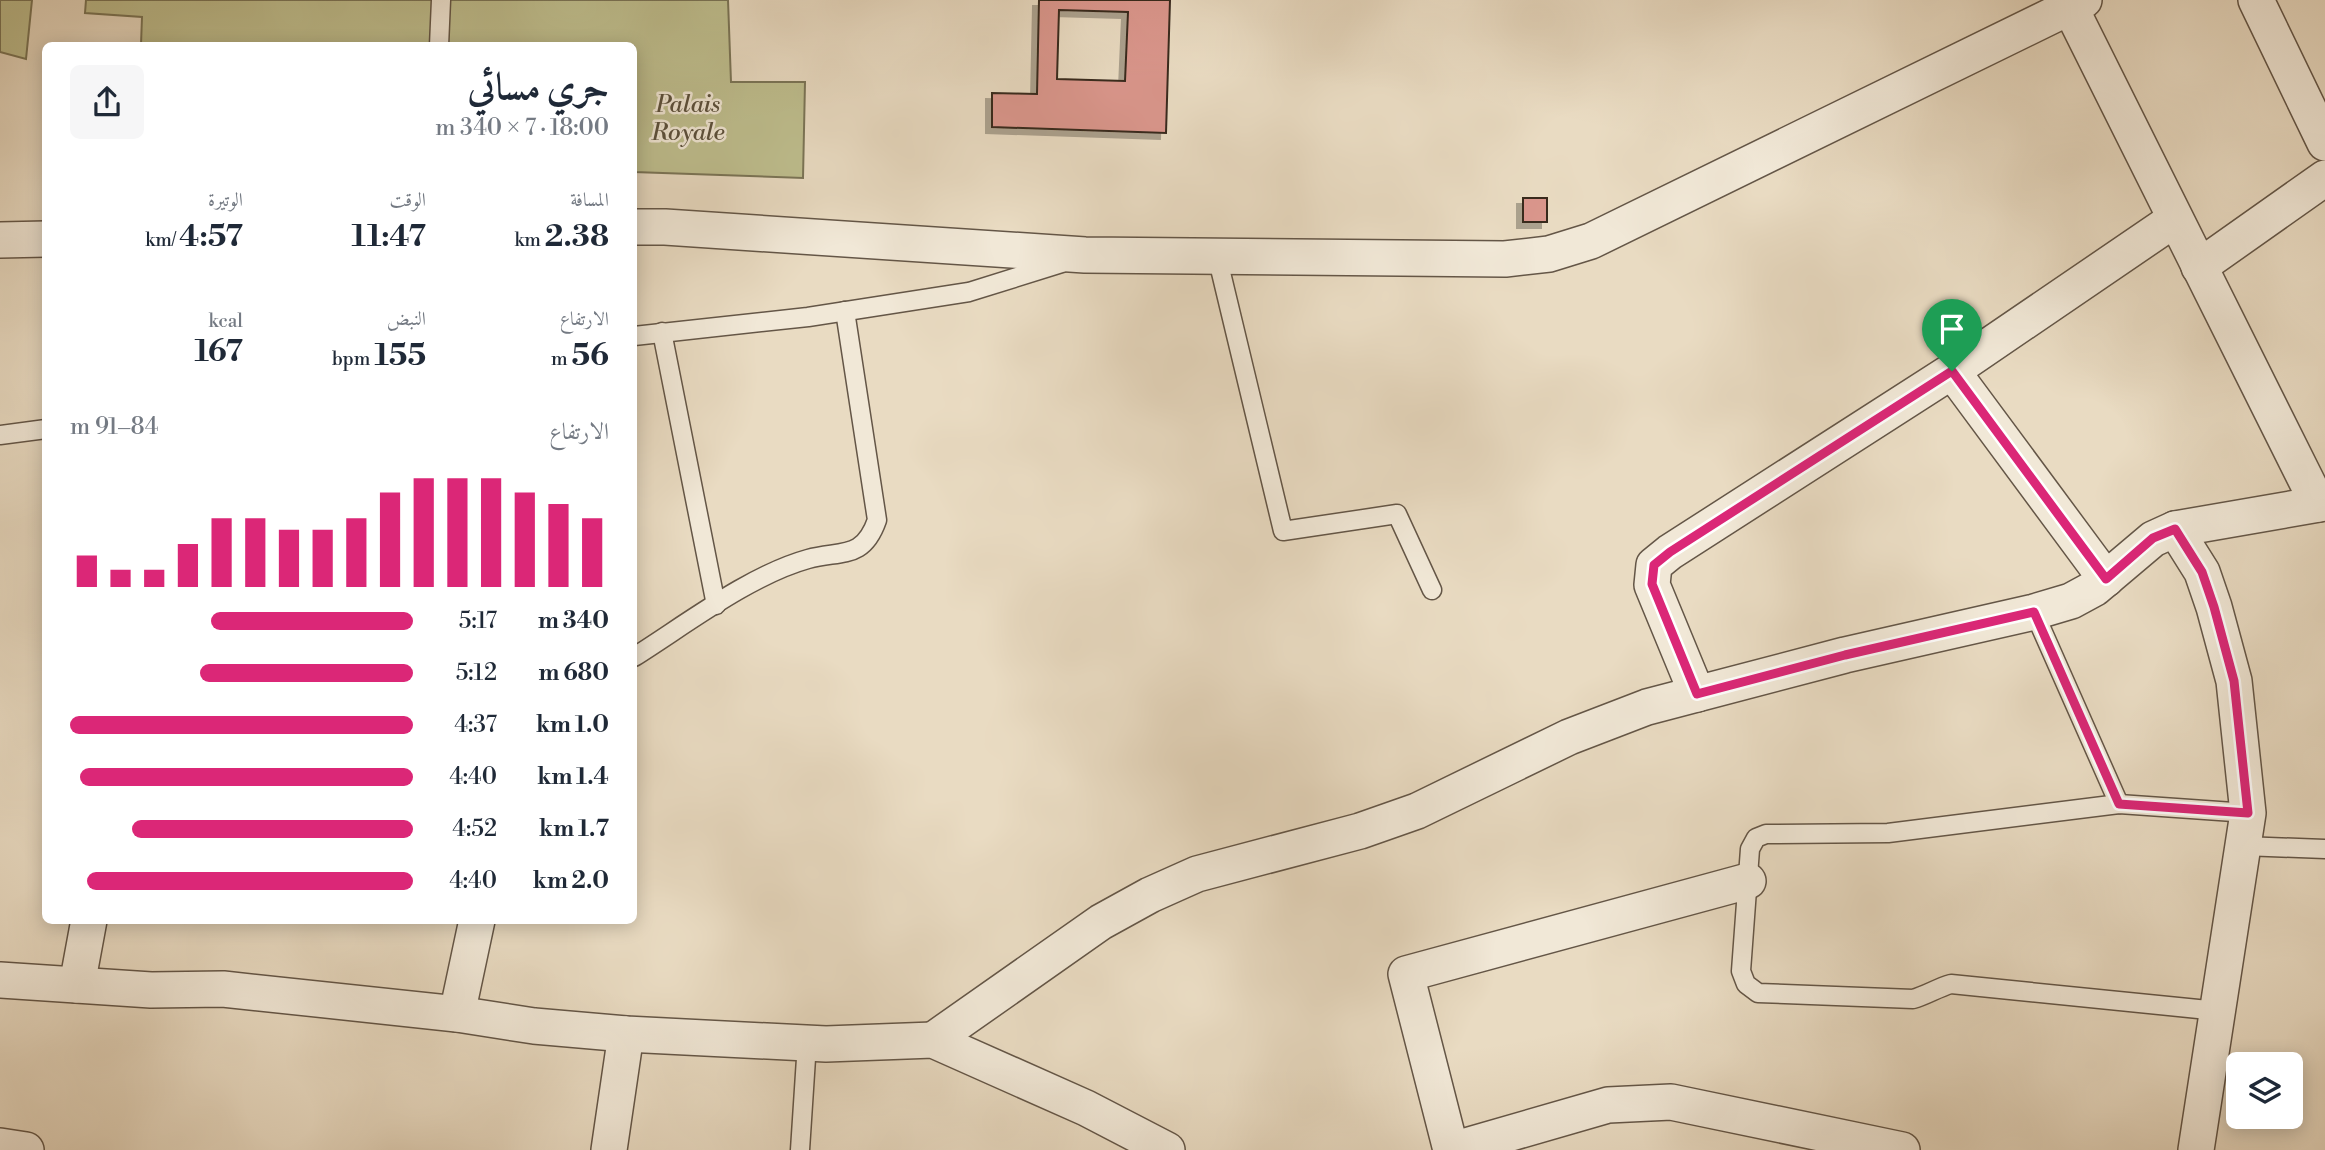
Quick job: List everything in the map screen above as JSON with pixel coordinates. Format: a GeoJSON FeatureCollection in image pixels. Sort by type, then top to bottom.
{"type":"FeatureCollection","features":[{"type":"Feature","properties":{"kind":"street"},"geometry":{"type":"LineString","coordinates":[[2256,0],[2325,143]]}},
{"type":"Feature","properties":{"kind":"street"},"geometry":{"type":"LineString","coordinates":[[637,227],[1085,255],[1505,259],[1549,254],[1591,240],[2077,4],[2175,219],[2322,503],[2175,529],[2153,538],[2095,588],[2071,601],[2034,612],[1845,655],[1647,707],[1569,737],[1417,811],[1360,831],[1197,874],[1150,895],[1101,922],[933,1040]]}},
{"type":"Feature","properties":{"kind":"street"},"geometry":{"type":"LineString","coordinates":[[2199,267],[2325,178]]}},
{"type":"Feature","properties":{"kind":"street"},"geometry":{"type":"LineString","coordinates":[[1697,694],[1652,584],[1654,565],[1670,552],[1952,371],[2175,219]]}},
{"type":"Feature","properties":{"kind":"street"},"geometry":{"type":"LineString","coordinates":[[0,240],[42,239]]}},
{"type":"Feature","properties":{"kind":"street"},"geometry":{"type":"LineString","coordinates":[[1952,371],[2106,579]]}},
{"type":"Feature","properties":{"kind":"street"},"geometry":{"type":"LineString","coordinates":[[2175,529],[2202,572],[2234,681],[2245,830],[2196,1150]]}},
{"type":"Feature","properties":{"kind":"street"},"geometry":{"type":"LineString","coordinates":[[1748,881],[1406,974],[1451,1150],[1608,1105],[1671,1102],[1902,1150]]}},
{"type":"Feature","properties":{"kind":"street"},"geometry":{"type":"LineString","coordinates":[[77,985],[88,924]]}},
{"type":"Feature","properties":{"kind":"street"},"geometry":{"type":"LineString","coordinates":[[457,1014],[476,924]]}},
{"type":"Feature","properties":{"kind":"street"},"geometry":{"type":"LineString","coordinates":[[0,980],[151,990],[223,989],[457,1014],[534,1026],[626,1034],[807,1043],[933,1040],[1086,1108],[1167,1150]]}},
{"type":"Feature","properties":{"kind":"street"},"geometry":{"type":"LineString","coordinates":[[609,1150],[626,1034]]}},
{"type":"Feature","properties":{"kind":"street"},"geometry":{"type":"LineString","coordinates":[[0,1146],[26,1150]]}},
{"type":"Feature","properties":{"kind":"lane"},"geometry":{"type":"LineString","coordinates":[[439,42],[442,0]]}},
{"type":"Feature","properties":{"kind":"lane"},"geometry":{"type":"LineString","coordinates":[[637,335],[845,311],[969,292],[1085,255]]}},
{"type":"Feature","properties":{"kind":"lane"},"geometry":{"type":"LineString","coordinates":[[1217,256],[1283,531],[1397,514],[1432,590]]}},
{"type":"Feature","properties":{"kind":"lane"},"geometry":{"type":"LineString","coordinates":[[637,655],[781,568],[850,551],[864,544],[873,532],[877,520],[845,311]]}},
{"type":"Feature","properties":{"kind":"lane"},"geometry":{"type":"LineString","coordinates":[[662,332],[716,606]]}},
{"type":"Feature","properties":{"kind":"lane"},"geometry":{"type":"LineString","coordinates":[[0,435],[42,430]]}},
{"type":"Feature","properties":{"kind":"lane"},"geometry":{"type":"LineString","coordinates":[[2034,612],[2119,804]]}},
{"type":"Feature","properties":{"kind":"lane"},"geometry":{"type":"LineString","coordinates":[[2218,1011],[1951,984],[1938,988],[1927,996],[1913,999],[1758,993],[1746,984],[1741,971],[1751,849],[1756,838],[1766,834],[1888,833],[2119,804],[2325,849]]}},
{"type":"Feature","properties":{"kind":"lane"},"geometry":{"type":"LineString","coordinates":[[800,1150],[807,1043]]}},
{"type":"Feature","properties":{"kind":"green space"},"geometry":{"type":"Polygon","coordinates":[[[0,0],[32,0],[26,59],[0,52],[0,0]]]}},
{"type":"Feature","properties":{"kind":"green space","name":"Palais Royale"},"geometry":{"type":"Polygon","coordinates":[[[86,0],[728,0],[731,82],[805,82],[803,178],[637,172],[637,42],[141,42],[142,17],[85,13],[86,0]]]}},
{"type":"Feature","properties":{"kind":"building"},"geometry":{"type":"Polygon","coordinates":[[[1039,0],[1170,0],[1166,133],[992,127],[992,93],[1037,94],[1039,0]],[[1059,10],[1057,79],[1125,81],[1128,12],[1059,10]]]}},
{"type":"Feature","properties":{"kind":"building"},"geometry":{"type":"Polygon","coordinates":[[[1523,198],[1547,198],[1547,222],[1523,222],[1523,198]]]}},
{"type":"Feature","properties":{"kind":"route"},"geometry":{"type":"LineString","coordinates":[[1952,371],[2106,579],[2153,538],[2175,529],[2202,572],[2234,681],[2248,813],[2119,804],[2034,612],[1845,655],[1697,694],[1652,584],[1654,565],[1670,552],[1952,371]]}}]}
